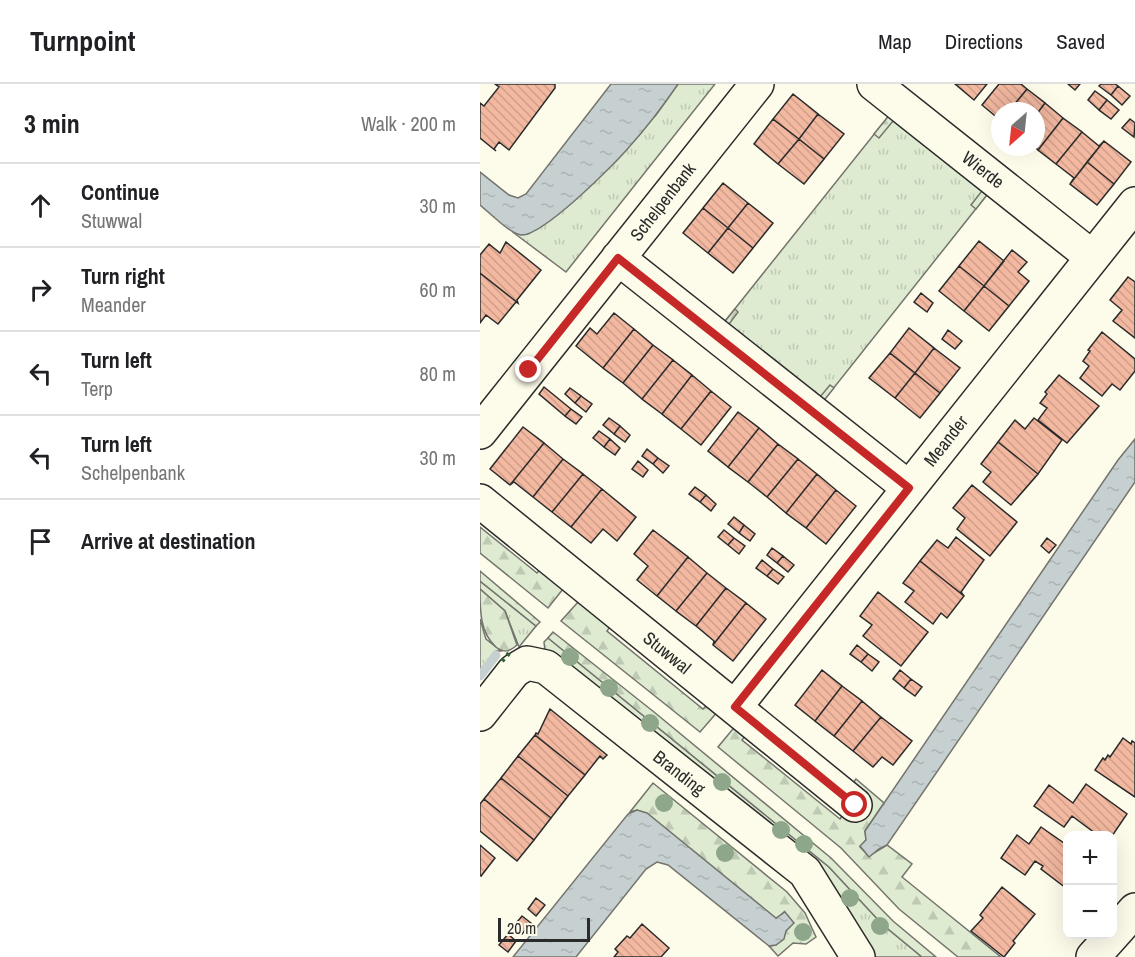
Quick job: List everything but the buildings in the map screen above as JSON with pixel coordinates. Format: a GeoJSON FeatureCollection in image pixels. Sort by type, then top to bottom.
{"type":"FeatureCollection","features":[{"type":"Feature","properties":{"kind":"street","name":"Schelpenbank"},"geometry":{"type":"LineString","coordinates":[[480,432],[757,84]]}},
{"type":"Feature","properties":{"kind":"street","name":"Wierde"},"geometry":{"type":"LineString","coordinates":[[874,84],[1092,257]]}},
{"type":"Feature","properties":{"kind":"street","name":"Meander"},"geometry":{"type":"LineString","coordinates":[[735,707],[1135,204]]}},
{"type":"Feature","properties":{"kind":"street"},"geometry":{"type":"LineString","coordinates":[[618,258],[909,488]]}},
{"type":"Feature","properties":{"kind":"street","name":"Stuwwal"},"geometry":{"type":"LineString","coordinates":[[480,501],[855,805]]}},
{"type":"Feature","properties":{"kind":"street","name":"Branding"},"geometry":{"type":"LineString","coordinates":[[480,714],[514,671],[527,663],[546,667],[805,872],[858,957]]}},
{"type":"Feature","properties":{"kind":"street"},"geometry":{"type":"LineString","coordinates":[[1093,957],[1135,910]]}},
{"type":"Feature","properties":{"kind":"green space"},"geometry":{"type":"Polygon","coordinates":[[[678,84],[715,84],[566,272],[514,233],[528,234],[552,219],[656,115],[678,84]]]}},
{"type":"Feature","properties":{"kind":"green space"},"geometry":{"type":"Polygon","coordinates":[[[891,113],[990,191],[821,404],[722,325],[891,113]]]}},
{"type":"Feature","properties":{"kind":"green space"},"geometry":{"type":"Polygon","coordinates":[[[891,113],[990,191],[976,209],[971,205],[982,191],[893,121],[879,138],[874,134],[891,113]]]}},
{"type":"Feature","properties":{"kind":"green space"},"geometry":{"type":"Polygon","coordinates":[[[735,309],[738,312],[729,324],[820,397],[830,385],[834,388],[821,404],[722,325],[735,309]]]}},
{"type":"Feature","properties":{"kind":"green space"},"geometry":{"type":"Polygon","coordinates":[[[480,527],[537,573],[543,566],[563,589],[548,608],[480,553],[480,527]]]}},
{"type":"Feature","properties":{"kind":"green space"},"geometry":{"type":"Polygon","coordinates":[[[480,571],[540,622],[536,626],[480,581],[480,571]]]}},
{"type":"Feature","properties":{"kind":"green space"},"geometry":{"type":"Polygon","coordinates":[[[480,581],[536,626],[519,647],[505,611],[480,589],[480,581]]]}},
{"type":"Feature","properties":{"kind":"green space"},"geometry":{"type":"Polygon","coordinates":[[[480,589],[505,611],[517,645],[511,649],[504,651],[499,649],[487,635],[481,613],[480,589]]]}},
{"type":"Feature","properties":{"kind":"green space"},"geometry":{"type":"Polygon","coordinates":[[[579,601],[612,624],[607,631],[703,709],[710,702],[719,710],[700,732],[561,621],[579,601]]]}},
{"type":"Feature","properties":{"kind":"green space"},"geometry":{"type":"Polygon","coordinates":[[[480,619],[486,639],[501,651],[496,651],[480,671],[480,619]]]}},
{"type":"Feature","properties":{"kind":"green space"},"geometry":{"type":"Polygon","coordinates":[[[553,632],[831,858],[893,921],[936,957],[922,957],[882,924],[829,867],[548,638],[553,632]]]}},
{"type":"Feature","properties":{"kind":"green space"},"geometry":{"type":"Polygon","coordinates":[[[548,638],[829,867],[882,924],[922,957],[872,957],[545,651],[544,642],[548,638]]]}},
{"type":"Feature","properties":{"kind":"green space"},"geometry":{"type":"Polygon","coordinates":[[[737,724],[747,733],[742,740],[840,819],[852,784],[856,779],[884,803],[865,831],[866,840],[860,847],[869,856],[887,845],[912,864],[902,877],[1001,957],[958,957],[899,909],[841,848],[718,747],[737,724]]]}},
{"type":"Feature","properties":{"kind":"green space"},"geometry":{"type":"Polygon","coordinates":[[[653,783],[787,892],[805,913],[816,937],[806,944],[793,943],[778,956],[769,946],[776,945],[784,912],[776,919],[637,810],[630,812],[653,783]]]}},
{"type":"Feature","properties":{"kind":"water"},"geometry":{"type":"Polygon","coordinates":[[[611,84],[678,84],[622,155],[578,198],[545,224],[521,235],[505,227],[480,205],[480,172],[509,195],[518,198],[526,194],[611,84]]]}},
{"type":"Feature","properties":{"kind":"water"},"geometry":{"type":"Polygon","coordinates":[[[1135,439],[1135,482],[887,845],[869,857],[860,846],[866,840],[865,831],[1118,460],[1135,439]]]}},
{"type":"Feature","properties":{"kind":"water"},"geometry":{"type":"Polygon","coordinates":[[[637,810],[647,813],[776,918],[785,912],[794,923],[786,931],[784,939],[776,945],[769,946],[668,865],[657,862],[646,869],[576,957],[513,957],[628,814],[637,810]]]}},
{"type":"Feature","properties":{"kind":"waterway"},"geometry":{"type":"LineString","coordinates":[[480,676],[496,655]]}},
{"type":"Feature","properties":{"kind":"hedge"},"geometry":{"type":"LineString","coordinates":[[502,661],[511,651]]}},
{"type":"Feature","properties":{"kind":"route"},"geometry":{"type":"LineString","coordinates":[[529,370],[618,258],[909,488],[735,707],[855,805]]}}]}
